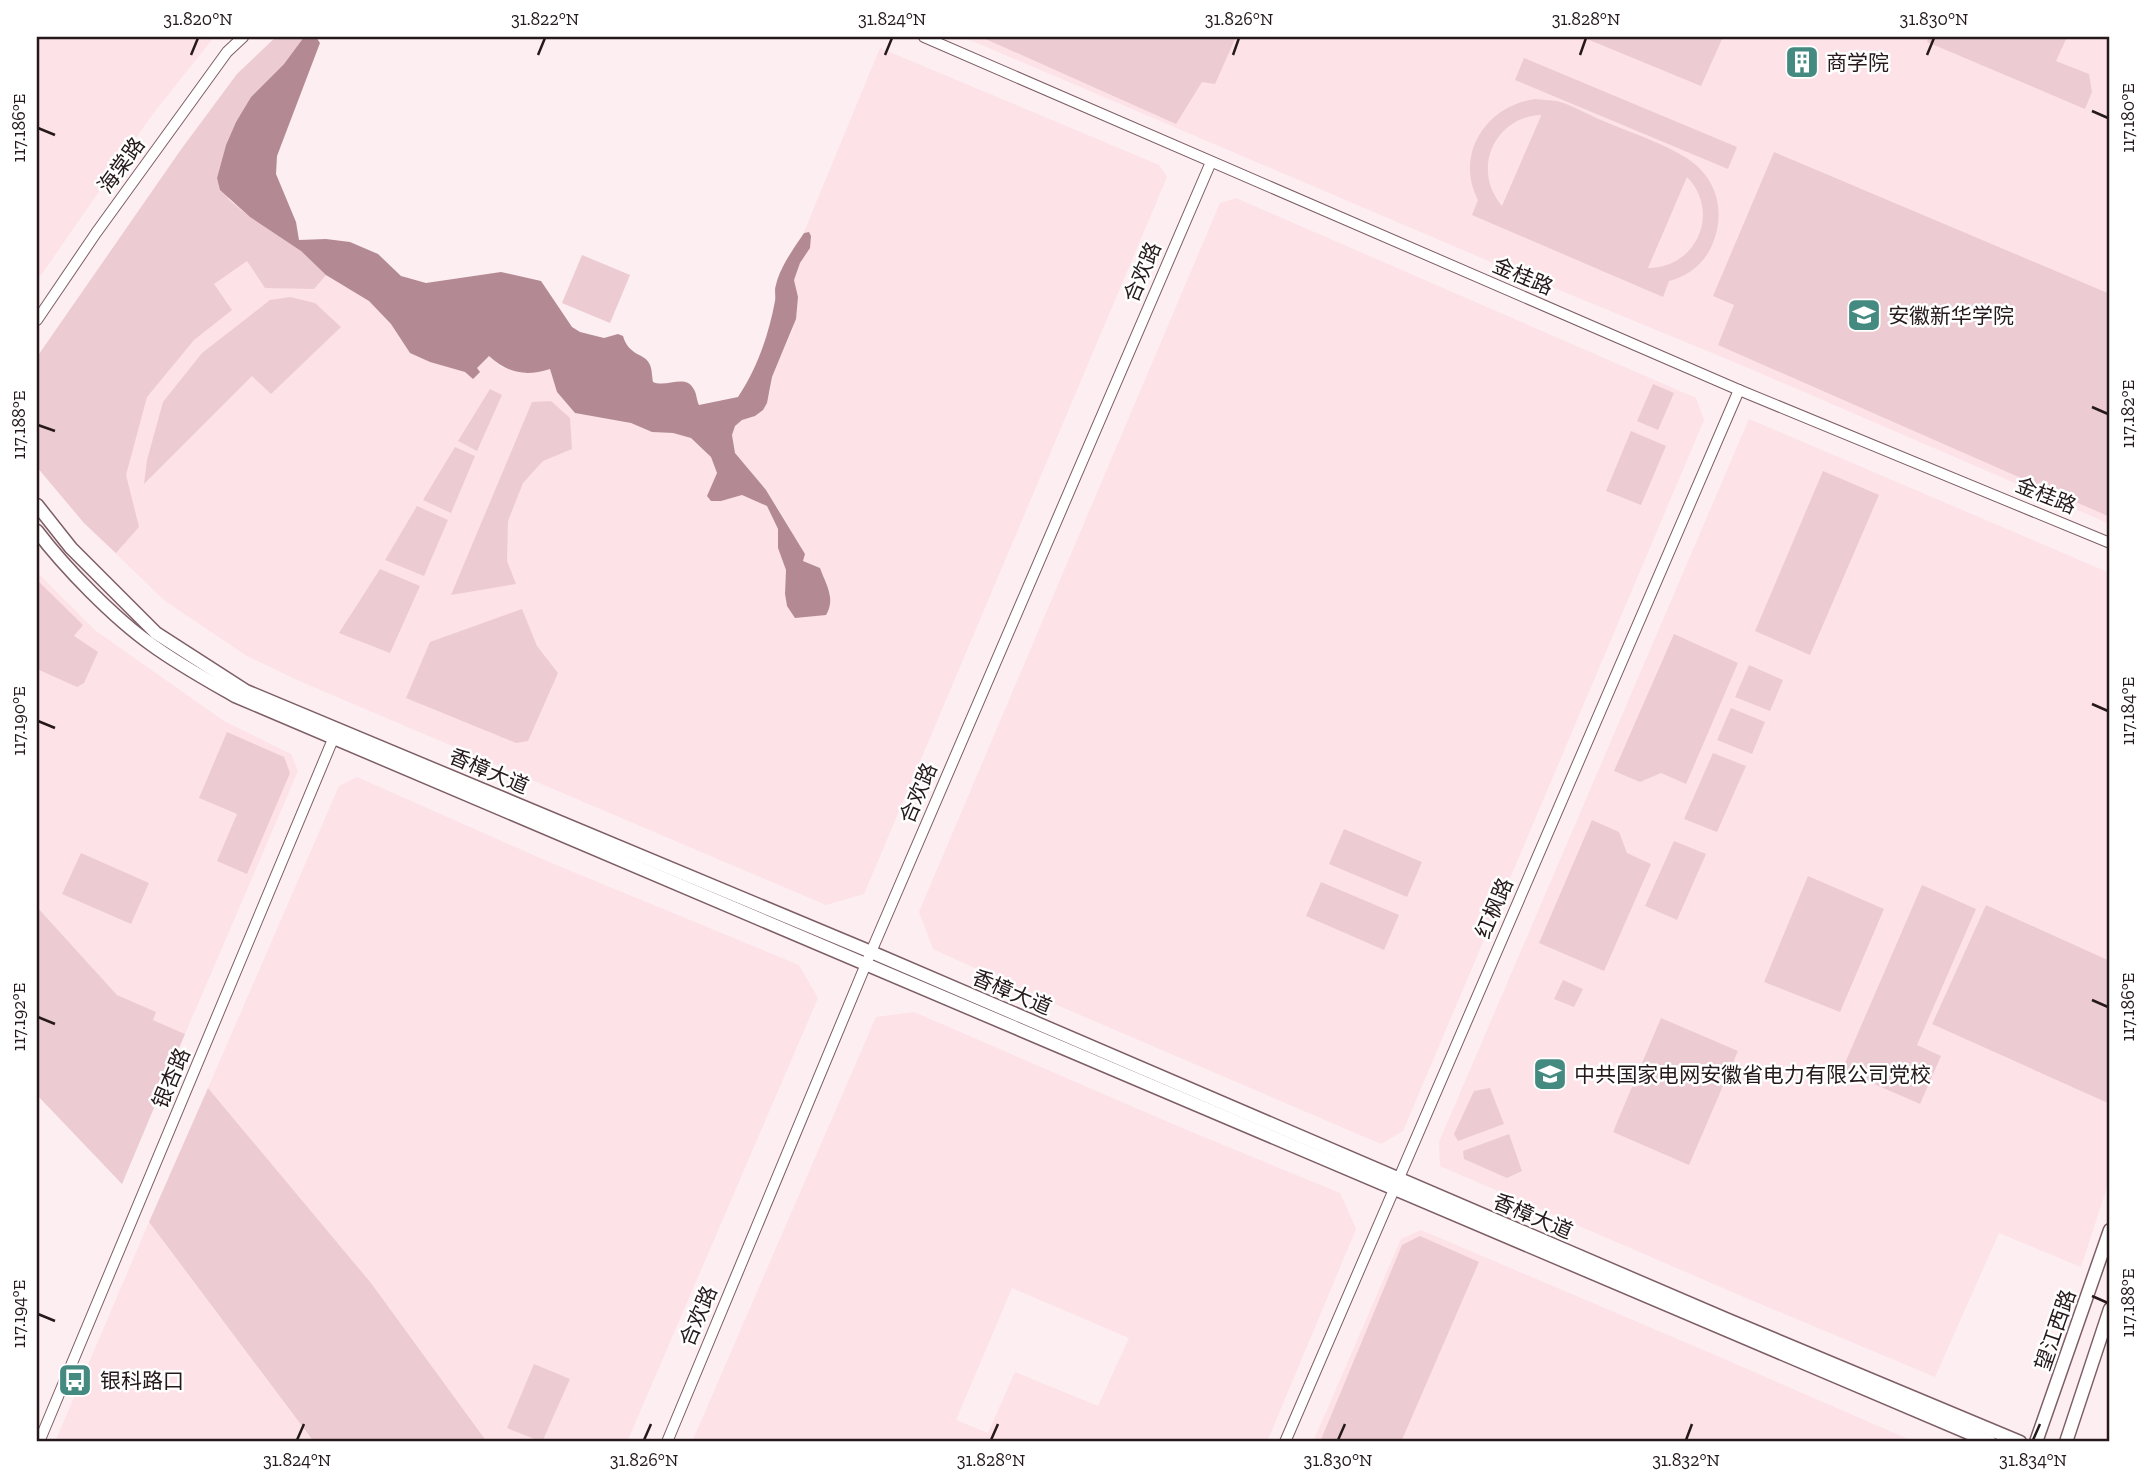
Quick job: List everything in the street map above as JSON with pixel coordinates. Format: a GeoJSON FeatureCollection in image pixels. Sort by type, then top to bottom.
{"type":"FeatureCollection","features":[{"type":"Feature","properties":{"kind":"main road","name":"香樟大道"},"geometry":{"type":"LineString","coordinates":[[37,505],[71,548],[156,633],[246,691],[335,734]]}},
{"type":"Feature","properties":{"kind":"main road","name":"香樟大道"},"geometry":{"type":"LineString","coordinates":[[37,531],[51,550],[102,602],[150,644],[234,696],[335,734],[868,959],[1990,1442]]}},
{"type":"Feature","properties":{"kind":"main road","name":"香樟大道"},"geometry":{"type":"LineString","coordinates":[[1395,1184],[2020,1442]]}},
{"type":"Feature","properties":{"kind":"main road","name":"望江西路"},"geometry":{"type":"LineString","coordinates":[[2036,1442],[2110,1230]]}},
{"type":"Feature","properties":{"kind":"main road"},"geometry":{"type":"LineString","coordinates":[[2066,1442],[2110,1310]]}},
{"type":"Feature","properties":{"kind":"street","name":"海棠路"},"geometry":{"type":"LineString","coordinates":[[37,320],[96,233],[227,52],[243,37]]}},
{"type":"Feature","properties":{"kind":"street","name":"金桂路"},"geometry":{"type":"LineString","coordinates":[[924,37],[1739,390],[2110,543]]}},
{"type":"Feature","properties":{"kind":"street","name":"合欢路"},"geometry":{"type":"LineString","coordinates":[[667,1442],[868,959],[1210,162]]}},
{"type":"Feature","properties":{"kind":"street","name":"红枫路"},"geometry":{"type":"LineString","coordinates":[[1284,1442],[1739,390]]}},
{"type":"Feature","properties":{"kind":"street","name":"银杏路"},"geometry":{"type":"LineString","coordinates":[[39,1442],[335,734]]}},
{"type":"Feature","properties":{"kind":"shaded area"},"geometry":{"type":"Polygon","coordinates":[[[37,37],[214,37],[152,115],[37,281],[37,37]]]}},
{"type":"Feature","properties":{"kind":"shaded area"},"geometry":{"type":"Polygon","coordinates":[[[276,37],[304,37],[217,178],[369,301],[391,324],[410,353],[465,372],[473,379],[476,368],[489,356],[501,367],[525,373],[551,368],[557,392],[575,413],[631,423],[652,432],[673,433],[691,438],[711,457],[717,474],[707,496],[742,495],[767,506],[778,529],[778,548],[786,570],[787,606],[831,595],[820,568],[803,561],[805,554],[780,512],[766,490],[735,453],[732,435],[735,426],[742,420],[755,416],[770,393],[772,377],[793,329],[798,297],[794,280],[800,263],[810,248],[809,233],[804,232],[880,48],[1159,165],[1167,177],[864,894],[826,905],[297,680],[247,656],[165,601],[84,523],[37,467],[37,357],[180,151],[237,74],[276,37]]]}},
{"type":"Feature","properties":{"kind":"shaded area"},"geometry":{"type":"Polygon","coordinates":[[[276,37],[304,37],[284,64],[251,97],[226,145],[217,178],[229,200],[301,251],[326,275],[314,289],[265,288],[247,261],[214,284],[232,310],[194,340],[147,397],[126,475],[139,527],[116,553],[84,523],[37,467],[37,357],[180,151],[237,74],[276,37]]]}},
{"type":"Feature","properties":{"kind":"shaded area"},"geometry":{"type":"Polygon","coordinates":[[[304,37],[316,37],[320,43],[277,156],[276,174],[296,222],[299,240],[350,242],[378,254],[401,276],[426,283],[501,272],[541,281],[572,327],[580,332],[604,338],[618,334],[623,336],[629,348],[648,361],[653,382],[690,384],[699,405],[738,397],[751,375],[766,338],[775,301],[775,287],[781,271],[804,233],[809,232],[810,248],[800,263],[794,280],[798,297],[796,319],[772,377],[767,403],[755,416],[742,420],[735,426],[732,435],[735,453],[766,490],[805,554],[803,561],[820,568],[830,597],[826,615],[795,618],[787,606],[786,570],[778,548],[778,529],[767,506],[742,495],[711,501],[707,496],[717,473],[711,457],[691,438],[673,433],[652,432],[631,423],[575,413],[557,392],[550,369],[533,373],[517,372],[489,356],[477,368],[480,372],[473,379],[465,372],[410,353],[391,324],[369,301],[326,275],[301,251],[250,217],[220,190],[217,178],[236,122],[251,97],[284,64],[304,37]]]}},
{"type":"Feature","properties":{"kind":"shaded area","name":"安徽新华学院"},"geometry":{"type":"Polygon","coordinates":[[[963,37],[2110,37],[2110,524],[1746,367],[1491,262],[963,37]]]}},
{"type":"Feature","properties":{"kind":"shaded area"},"geometry":{"type":"Polygon","coordinates":[[[981,37],[1236,37],[1215,84],[1202,82],[1176,124],[981,37]]]}},
{"type":"Feature","properties":{"kind":"shaded area"},"geometry":{"type":"Polygon","coordinates":[[[1582,37],[1723,37],[1701,86],[1582,37]]]}},
{"type":"Feature","properties":{"kind":"shaded area"},"geometry":{"type":"Polygon","coordinates":[[[1929,37],[2067,37],[2056,61],[2089,74],[2092,92],[2085,109],[1927,42],[1929,37]]]}},
{"type":"Feature","properties":{"kind":"shaded area"},"geometry":{"type":"Polygon","coordinates":[[[1524,58],[1737,147],[1728,169],[1515,80],[1524,58]]]}},
{"type":"Feature","properties":{"kind":"shaded area"},"geometry":{"type":"Polygon","coordinates":[[[1535,99],[1563,103],[1669,148],[1693,162],[1712,186],[1719,212],[1717,231],[1711,248],[1697,267],[1669,281],[1663,297],[1472,215],[1478,200],[1470,166],[1479,134],[1502,111],[1535,99]],[[1541,116],[1525,118],[1511,125],[1500,135],[1492,148],[1488,177],[1502,206],[1541,116]],[[1687,177],[1648,268],[1665,266],[1680,259],[1699,236],[1703,221],[1702,206],[1697,191],[1687,177]]]}},
{"type":"Feature","properties":{"kind":"shaded area"},"geometry":{"type":"Polygon","coordinates":[[[1774,152],[2110,294],[2110,517],[1718,345],[1734,305],[1713,296],[1774,152]]]}},
{"type":"Feature","properties":{"kind":"shaded area"},"geometry":{"type":"Polygon","coordinates":[[[1236,198],[1696,398],[1704,420],[1403,1131],[1381,1144],[933,949],[919,912],[1220,203],[1236,198]]]}},
{"type":"Feature","properties":{"kind":"shaded area"},"geometry":{"type":"Polygon","coordinates":[[[582,255],[630,275],[610,323],[562,303],[582,255]]]}},
{"type":"Feature","properties":{"kind":"shaded area"},"geometry":{"type":"Polygon","coordinates":[[[290,297],[315,303],[341,327],[271,394],[252,376],[144,484],[147,460],[163,402],[202,353],[270,300],[290,297]]]}},
{"type":"Feature","properties":{"kind":"shaded area"},"geometry":{"type":"Polygon","coordinates":[[[1653,384],[1674,393],[1658,430],[1637,421],[1653,384]]]}},
{"type":"Feature","properties":{"kind":"shaded area"},"geometry":{"type":"Polygon","coordinates":[[[490,389],[502,395],[477,451],[458,441],[490,389]]]}},
{"type":"Feature","properties":{"kind":"shaded area"},"geometry":{"type":"Polygon","coordinates":[[[551,401],[570,418],[572,449],[543,461],[523,483],[508,521],[507,561],[516,584],[451,595],[532,402],[551,401]]]}},
{"type":"Feature","properties":{"kind":"shaded area"},"geometry":{"type":"Polygon","coordinates":[[[1749,419],[2110,573],[2110,961],[1986,905],[1932,1023],[2110,1104],[2110,1178],[2081,1267],[1999,1233],[1935,1377],[1440,1166],[1439,1142],[1749,419]]]}},
{"type":"Feature","properties":{"kind":"shaded area"},"geometry":{"type":"Polygon","coordinates":[[[1631,431],[1666,446],[1641,505],[1606,491],[1631,431]]]}},
{"type":"Feature","properties":{"kind":"shaded area"},"geometry":{"type":"Polygon","coordinates":[[[455,447],[475,456],[451,513],[423,500],[455,447]]]}},
{"type":"Feature","properties":{"kind":"shaded area"},"geometry":{"type":"Polygon","coordinates":[[[1823,471],[1879,495],[1810,655],[1755,631],[1823,471]]]}},
{"type":"Feature","properties":{"kind":"shaded area"},"geometry":{"type":"Polygon","coordinates":[[[417,506],[448,520],[424,576],[385,560],[417,506]]]}},
{"type":"Feature","properties":{"kind":"shaded area"},"geometry":{"type":"Polygon","coordinates":[[[380,569],[420,586],[390,653],[339,633],[380,569]]]}},
{"type":"Feature","properties":{"kind":"shaded area"},"geometry":{"type":"Polygon","coordinates":[[[37,572],[96,631],[224,721],[291,754],[298,771],[185,1034],[153,1020],[155,1012],[117,995],[37,907],[37,572]]]}},
{"type":"Feature","properties":{"kind":"shaded area"},"geometry":{"type":"Polygon","coordinates":[[[37,580],[83,625],[74,636],[98,652],[84,683],[77,687],[37,669],[37,580]]]}},
{"type":"Feature","properties":{"kind":"shaded area"},"geometry":{"type":"Polygon","coordinates":[[[522,609],[537,646],[558,673],[528,741],[516,743],[406,698],[430,642],[522,609]]]}},
{"type":"Feature","properties":{"kind":"shaded area"},"geometry":{"type":"Polygon","coordinates":[[[1674,634],[1738,663],[1686,784],[1661,773],[1640,782],[1614,771],[1674,634]]]}},
{"type":"Feature","properties":{"kind":"shaded area"},"geometry":{"type":"Polygon","coordinates":[[[1749,665],[1783,680],[1770,711],[1735,697],[1749,665]]]}},
{"type":"Feature","properties":{"kind":"shaded area"},"geometry":{"type":"Polygon","coordinates":[[[1731,708],[1765,722],[1752,754],[1717,740],[1731,708]]]}},
{"type":"Feature","properties":{"kind":"shaded area"},"geometry":{"type":"Polygon","coordinates":[[[227,732],[284,757],[290,773],[247,874],[217,861],[237,814],[199,798],[227,732]]]}},
{"type":"Feature","properties":{"kind":"shaded area"},"geometry":{"type":"Polygon","coordinates":[[[1713,753],[1746,766],[1717,832],[1684,819],[1713,753]]]}},
{"type":"Feature","properties":{"kind":"shaded area"},"geometry":{"type":"Polygon","coordinates":[[[357,777],[549,862],[799,965],[818,998],[627,1442],[487,1442],[371,1283],[208,1088],[339,786],[357,777]]]}},
{"type":"Feature","properties":{"kind":"shaded area"},"geometry":{"type":"Polygon","coordinates":[[[1592,820],[1619,832],[1627,853],[1651,864],[1604,971],[1539,943],[1592,820]]]}},
{"type":"Feature","properties":{"kind":"shaded area"},"geometry":{"type":"Polygon","coordinates":[[[1344,829],[1422,862],[1407,897],[1329,864],[1344,829]]]}},
{"type":"Feature","properties":{"kind":"shaded area"},"geometry":{"type":"Polygon","coordinates":[[[1674,841],[1706,854],[1677,920],[1645,906],[1674,841]]]}},
{"type":"Feature","properties":{"kind":"shaded area"},"geometry":{"type":"Polygon","coordinates":[[[81,853],[149,883],[131,924],[62,894],[81,853]]]}},
{"type":"Feature","properties":{"kind":"shaded area"},"geometry":{"type":"Polygon","coordinates":[[[1808,876],[1884,909],[1840,1012],[1764,982],[1808,876]]]}},
{"type":"Feature","properties":{"kind":"shaded area"},"geometry":{"type":"Polygon","coordinates":[[[1321,882],[1399,915],[1384,950],[1306,916],[1321,882]]]}},
{"type":"Feature","properties":{"kind":"shaded area"},"geometry":{"type":"Polygon","coordinates":[[[1922,885],[1976,909],[1917,1045],[1941,1056],[1920,1104],[1842,1070],[1922,885]]]}},
{"type":"Feature","properties":{"kind":"shaded area"},"geometry":{"type":"Polygon","coordinates":[[[1986,905],[2110,961],[2110,1104],[1932,1024],[1986,905]]]}},
{"type":"Feature","properties":{"kind":"shaded area"},"geometry":{"type":"Polygon","coordinates":[[[37,907],[117,995],[156,1012],[153,1020],[185,1034],[122,1184],[37,1095],[37,907]]]}},
{"type":"Feature","properties":{"kind":"shaded area"},"geometry":{"type":"Polygon","coordinates":[[[1563,980],[1583,989],[1574,1007],[1554,999],[1563,980]]]}},
{"type":"Feature","properties":{"kind":"shaded area"},"geometry":{"type":"Polygon","coordinates":[[[914,1012],[1340,1193],[1356,1229],[1267,1442],[692,1442],[876,1017],[914,1012]],[[1012,1288],[956,1420],[988,1433],[1015,1372],[1098,1406],[1129,1338],[1012,1288]]]}},
{"type":"Feature","properties":{"kind":"shaded area"},"geometry":{"type":"Polygon","coordinates":[[[1661,1018],[1738,1051],[1689,1165],[1613,1132],[1661,1018]]]}},
{"type":"Feature","properties":{"kind":"shaded area"},"geometry":{"type":"Polygon","coordinates":[[[208,1088],[371,1283],[487,1442],[314,1442],[149,1222],[208,1088]]]}},
{"type":"Feature","properties":{"kind":"shaded area"},"geometry":{"type":"Polygon","coordinates":[[[1490,1088],[1504,1124],[1458,1141],[1454,1134],[1474,1091],[1490,1088]]]}},
{"type":"Feature","properties":{"kind":"shaded area"},"geometry":{"type":"Polygon","coordinates":[[[1509,1134],[1522,1171],[1507,1178],[1464,1159],[1463,1151],[1509,1134]]]}},
{"type":"Feature","properties":{"kind":"shaded area"},"geometry":{"type":"Polygon","coordinates":[[[149,1222],[314,1442],[55,1442],[149,1222]]]}},
{"type":"Feature","properties":{"kind":"shaded area"},"geometry":{"type":"Polygon","coordinates":[[[1421,1230],[1915,1442],[1313,1442],[1401,1239],[1421,1230]]]}},
{"type":"Feature","properties":{"kind":"shaded area"},"geometry":{"type":"Polygon","coordinates":[[[1420,1236],[1479,1262],[1401,1442],[1320,1442],[1402,1245],[1420,1236]]]}},
{"type":"Feature","properties":{"kind":"shaded area"},"geometry":{"type":"Polygon","coordinates":[[[534,1364],[570,1379],[542,1442],[507,1428],[534,1364]]]}},
{"type":"Feature","properties":{"kind":"place","name":"商学院"},"geometry":{"type":"Point","coordinates":[1802,62]}},
{"type":"Feature","properties":{"kind":"place","name":"安徽新华学院"},"geometry":{"type":"Point","coordinates":[1864,315]}},
{"type":"Feature","properties":{"kind":"place","name":"中共国家电网安徽省电力有限公司党校"},"geometry":{"type":"Point","coordinates":[1550,1074]}},
{"type":"Feature","properties":{"kind":"place","name":"银科路口"},"geometry":{"type":"Point","coordinates":[75,1380]}}]}
